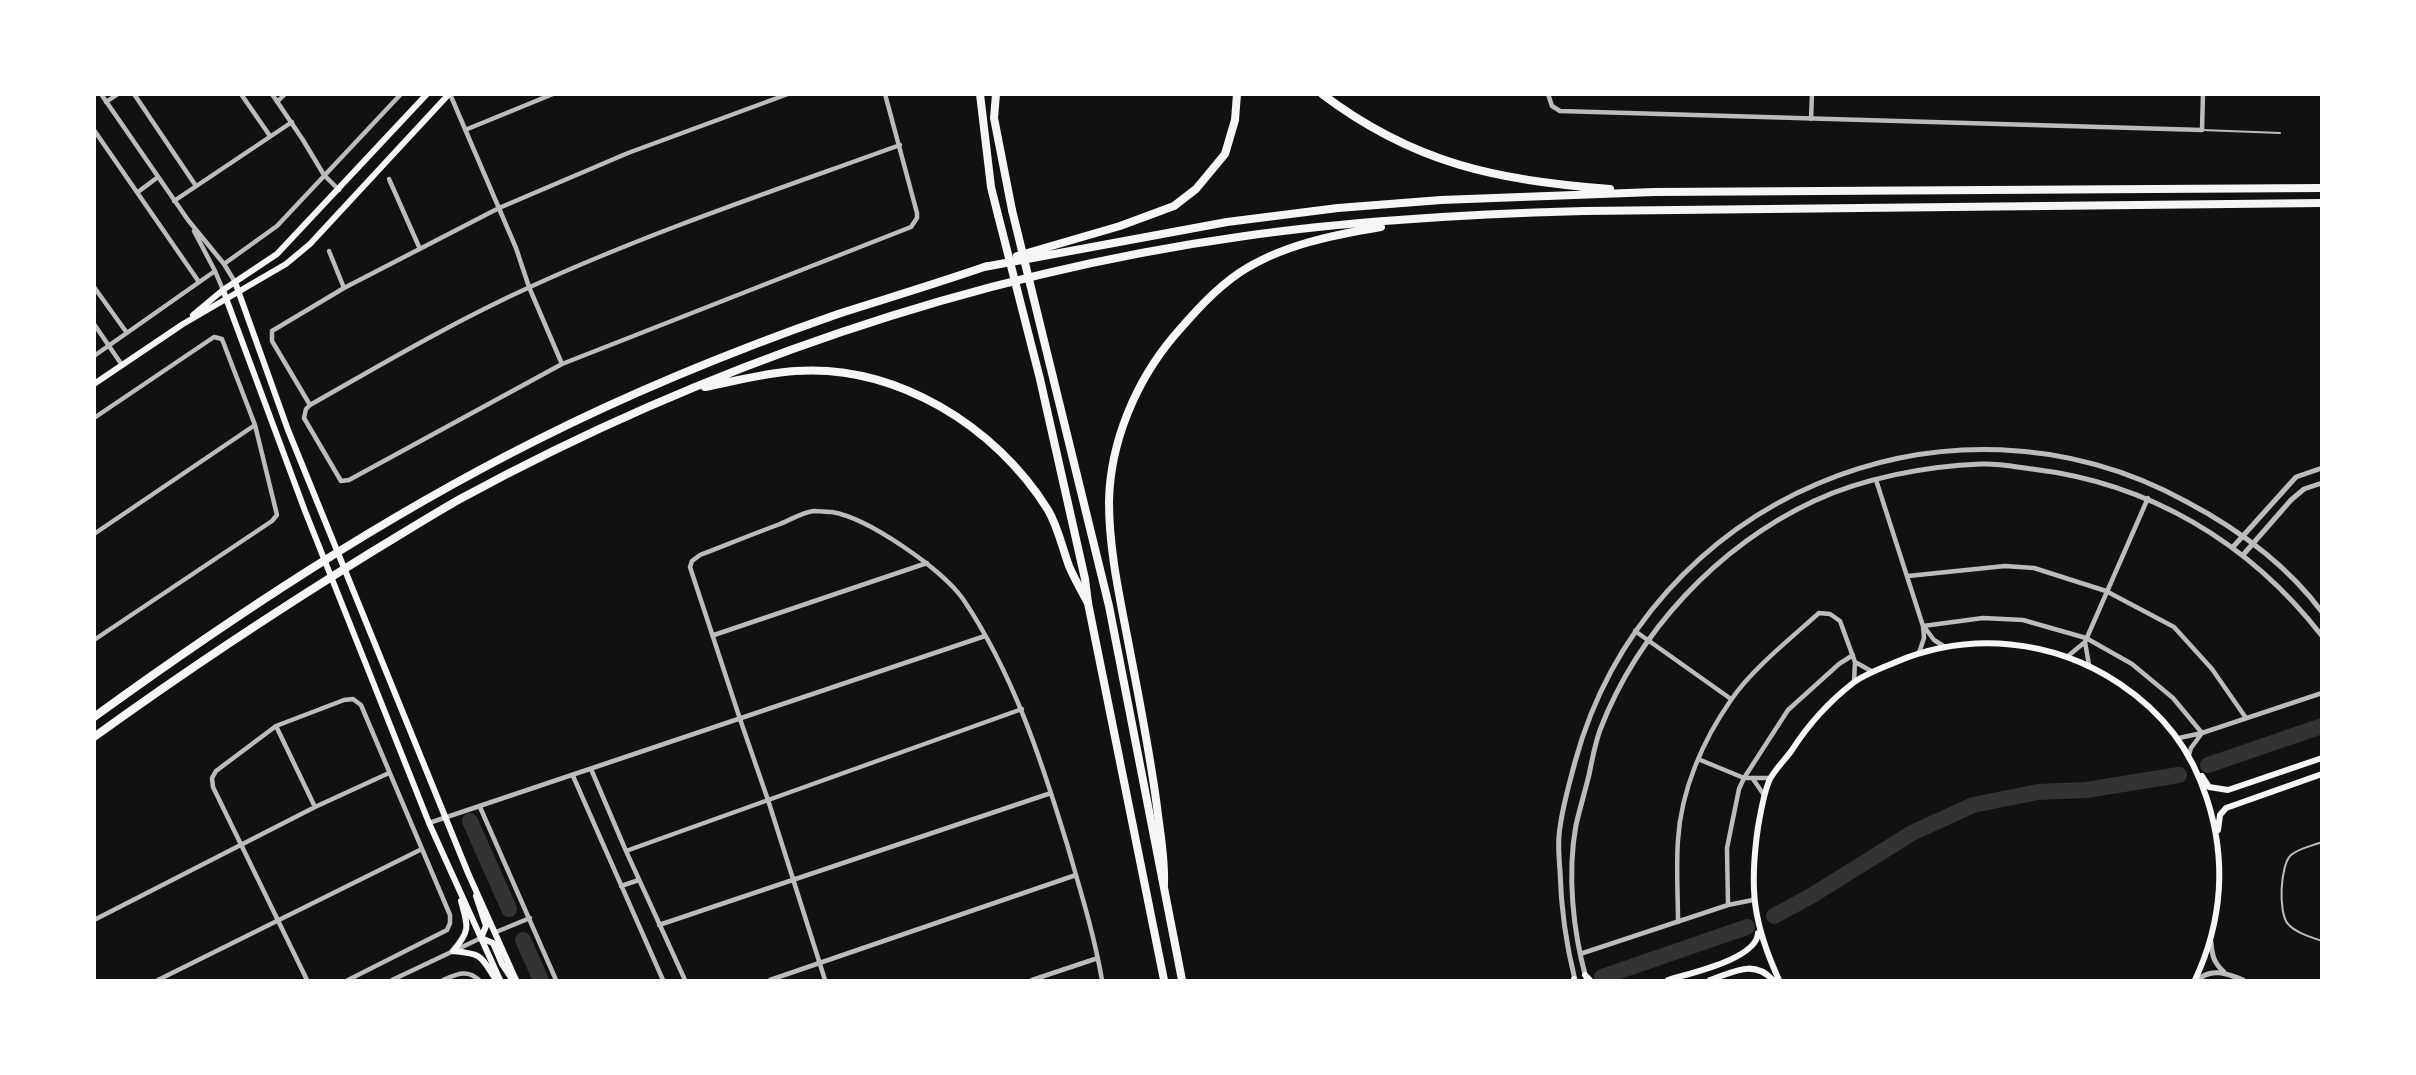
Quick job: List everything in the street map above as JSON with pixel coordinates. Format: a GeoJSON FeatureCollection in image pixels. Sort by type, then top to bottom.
{"type":"FeatureCollection","features":[{"type":"Feature","properties":{"kind":"highway"},"geometry":{"type":"LineString","coordinates":[[980,94],[991,187],[1028,333],[1085,579],[1164,981]]}},
{"type":"Feature","properties":{"kind":"highway"},"geometry":{"type":"LineString","coordinates":[[996,94],[994,118],[1012,210],[1109,606],[1182,981]]}},
{"type":"Feature","properties":{"kind":"highway"},"geometry":{"type":"LineString","coordinates":[[94,717],[167,664],[354,541],[445,488],[536,440],[681,375],[785,334],[1070,239],[1120,226],[1174,206],[1196,189],[1225,154],[1235,120],[1238,94]]}},
{"type":"Feature","properties":{"kind":"highway"},"geometry":{"type":"LineString","coordinates":[[1322,94],[1381,134],[1430,156],[1469,168],[1515,178],[1654,192]]}},
{"type":"Feature","properties":{"kind":"highway"},"geometry":{"type":"LineString","coordinates":[[984,267],[1227,222],[1316,211],[1441,200],[1654,192],[2322,188]]}},
{"type":"Feature","properties":{"kind":"highway"},"geometry":{"type":"LineString","coordinates":[[94,737],[159,690],[304,594],[456,501],[544,455],[689,390],[787,351],[873,322],[1006,284],[1095,263],[1245,236],[1476,214],[2322,203]]}},
{"type":"Feature","properties":{"kind":"highway"},"geometry":{"type":"LineString","coordinates":[[1164,884],[1164,854],[1152,768],[1111,545],[1109,501],[1115,453],[1130,404],[1162,350],[1201,304],[1239,273],[1290,248],[1346,233],[1429,218]]}},
{"type":"Feature","properties":{"kind":"highway"},"geometry":{"type":"LineString","coordinates":[[689,390],[766,375],[821,371],[891,383],[937,404],[990,441],[1030,484],[1052,518],[1070,566],[1088,603]]}},
{"type":"Feature","properties":{"kind":"main road"},"geometry":{"type":"LineString","coordinates":[[183,324],[223,290],[277,254],[427,94]]}},
{"type":"Feature","properties":{"kind":"main road"},"geometry":{"type":"LineString","coordinates":[[94,384],[183,324],[240,293],[286,264],[310,244],[450,94]]}},
{"type":"Feature","properties":{"kind":"main road"},"geometry":{"type":"LineString","coordinates":[[235,282],[288,430],[321,506],[468,873],[485,924],[481,939]]}},
{"type":"Feature","properties":{"kind":"main road"},"geometry":{"type":"LineString","coordinates":[[223,290],[305,511],[429,823],[498,981]]}},
{"type":"Feature","properties":{"kind":"main road"},"geometry":{"type":"LineString","coordinates":[[1779,981],[1758,926],[1753,900],[1754,853],[1764,795],[1770,778],[1815,719],[1854,682],[1919,653],[1945,647],[1997,643],[2068,656],[2090,665],[2133,693],[2179,738],[2196,769],[2217,836]]}},
{"type":"Feature","properties":{"kind":"main road"},"geometry":{"type":"LineString","coordinates":[[2196,769],[2209,787],[2228,790],[2322,758]]}},
{"type":"Feature","properties":{"kind":"main road"},"geometry":{"type":"LineString","coordinates":[[2196,981],[2211,942],[2220,887],[2217,836],[2220,814],[2226,808],[2322,774]]}},
{"type":"Feature","properties":{"kind":"main road"},"geometry":{"type":"LineString","coordinates":[[468,873],[496,932],[515,981]]}},
{"type":"Feature","properties":{"kind":"main road"},"geometry":{"type":"LineString","coordinates":[[453,951],[464,938],[468,928],[454,879]]}},
{"type":"Feature","properties":{"kind":"main road"},"geometry":{"type":"LineString","coordinates":[[1668,981],[1742,954],[1758,939],[1758,926]]}},
{"type":"Feature","properties":{"kind":"main road"},"geometry":{"type":"LineString","coordinates":[[481,939],[493,943],[502,964],[515,981]]}},
{"type":"Feature","properties":{"kind":"main road"},"geometry":{"type":"LineString","coordinates":[[453,951],[475,953],[480,956],[498,981]]}},
{"type":"Feature","properties":{"kind":"main road"},"geometry":{"type":"LineString","coordinates":[[1710,981],[1750,968],[1759,969],[1773,981]]}},
{"type":"Feature","properties":{"kind":"street"},"geometry":{"type":"LineString","coordinates":[[101,94],[174,201],[224,264],[235,282]]}},
{"type":"Feature","properties":{"kind":"street"},"geometry":{"type":"LineString","coordinates":[[106,102],[118,94]]}},
{"type":"Feature","properties":{"kind":"street"},"geometry":{"type":"LineString","coordinates":[[134,94],[196,186]]}},
{"type":"Feature","properties":{"kind":"street"},"geometry":{"type":"LineString","coordinates":[[241,94],[270,136]]}},
{"type":"Feature","properties":{"kind":"street"},"geometry":{"type":"LineString","coordinates":[[272,94],[324,175],[339,190]]}},
{"type":"Feature","properties":{"kind":"street"},"geometry":{"type":"LineString","coordinates":[[277,102],[285,94]]}},
{"type":"Feature","properties":{"kind":"street"},"geometry":{"type":"LineString","coordinates":[[224,264],[277,226],[401,94]]}},
{"type":"Feature","properties":{"kind":"street"},"geometry":{"type":"LineString","coordinates":[[450,94],[562,364]]}},
{"type":"Feature","properties":{"kind":"street"},"geometry":{"type":"LineString","coordinates":[[465,130],[553,94]]}},
{"type":"Feature","properties":{"kind":"street"},"geometry":{"type":"LineString","coordinates":[[310,405],[272,341],[272,331],[276,328],[344,288],[499,208],[628,153],[788,94]]}},
{"type":"Feature","properties":{"kind":"street"},"geometry":{"type":"LineString","coordinates":[[885,94],[900,145],[917,218],[911,227],[562,364],[345,482],[339,478],[304,418],[306,409],[310,405],[408,349],[529,287],[661,231],[900,145]]}},
{"type":"Feature","properties":{"kind":"street"},"geometry":{"type":"LineString","coordinates":[[1548,94],[1552,106],[1560,111],[2202,130],[2203,94]]}},
{"type":"Feature","properties":{"kind":"street"},"geometry":{"type":"LineString","coordinates":[[1811,119],[1812,94]]}},
{"type":"Feature","properties":{"kind":"street"},"geometry":{"type":"LineString","coordinates":[[174,201],[292,122]]}},
{"type":"Feature","properties":{"kind":"street"},"geometry":{"type":"LineString","coordinates":[[94,130],[199,282]]}},
{"type":"Feature","properties":{"kind":"street"},"geometry":{"type":"LineString","coordinates":[[138,192],[158,177]]}},
{"type":"Feature","properties":{"kind":"street"},"geometry":{"type":"LineString","coordinates":[[389,179],[420,249]]}},
{"type":"Feature","properties":{"kind":"street"},"geometry":{"type":"LineString","coordinates":[[188,220],[223,290]]}},
{"type":"Feature","properties":{"kind":"street"},"geometry":{"type":"LineString","coordinates":[[329,251],[344,288]]}},
{"type":"Feature","properties":{"kind":"street"},"geometry":{"type":"LineString","coordinates":[[94,356],[215,271]]}},
{"type":"Feature","properties":{"kind":"street"},"geometry":{"type":"LineString","coordinates":[[94,287],[127,333]]}},
{"type":"Feature","properties":{"kind":"street"},"geometry":{"type":"LineString","coordinates":[[94,324],[122,365]]}},
{"type":"Feature","properties":{"kind":"street"},"geometry":{"type":"LineString","coordinates":[[94,418],[214,338],[222,339],[255,425],[277,508],[277,515],[272,521],[94,640]]}},
{"type":"Feature","properties":{"kind":"street"},"geometry":{"type":"LineString","coordinates":[[94,534],[255,425]]}},
{"type":"Feature","properties":{"kind":"street"},"geometry":{"type":"LineString","coordinates":[[1574,980],[1561,904],[1558,836],[1583,732],[1606,679],[1635,631],[1671,585],[1713,546],[1759,513],[1824,480],[1897,458],[1977,448],[2018,450],[2073,458],[2160,487],[2209,514],[2253,544],[2303,586],[2322,612]]}},
{"type":"Feature","properties":{"kind":"street"},"geometry":{"type":"LineString","coordinates":[[1587,979],[1580,954],[1573,891],[1576,827],[1599,732],[1621,684],[1648,641],[1690,590],[1724,559],[1756,536],[1791,513],[1817,500],[1898,473],[1982,464],[2060,472],[2104,483],[2148,498],[2181,514],[2233,547],[2274,581],[2322,636]]}},
{"type":"Feature","properties":{"kind":"street"},"geometry":{"type":"LineString","coordinates":[[2233,547],[2296,477],[2322,468]]}},
{"type":"Feature","properties":{"kind":"street"},"geometry":{"type":"LineString","coordinates":[[1876,480],[1923,626],[1924,638],[1919,653]]}},
{"type":"Feature","properties":{"kind":"street"},"geometry":{"type":"LineString","coordinates":[[2243,555],[2291,500],[2304,489],[2322,483]]}},
{"type":"Feature","properties":{"kind":"street"},"geometry":{"type":"LineString","coordinates":[[2068,656],[2086,640],[2148,498]]}},
{"type":"Feature","properties":{"kind":"street"},"geometry":{"type":"LineString","coordinates":[[825,981],[768,800],[690,567],[692,561],[700,555],[812,511],[833,512],[854,519],[880,533],[927,563],[961,597],[985,636],[1022,709],[1076,875],[1102,981]]}},
{"type":"Feature","properties":{"kind":"street"},"geometry":{"type":"LineString","coordinates":[[714,635],[927,563]]}},
{"type":"Feature","properties":{"kind":"street"},"geometry":{"type":"LineString","coordinates":[[1908,576],[2005,566],[2034,568],[2106,591],[2175,627],[2212,669],[2246,718]]}},
{"type":"Feature","properties":{"kind":"street"},"geometry":{"type":"LineString","coordinates":[[1678,922],[1678,838],[1689,781],[1698,759],[1731,699],[1774,653],[1819,613],[1830,614],[1840,621],[1856,662],[1854,682]]}},
{"type":"Feature","properties":{"kind":"street"},"geometry":{"type":"LineString","coordinates":[[1923,626],[1983,618],[2024,620],[2086,640],[2112,651],[2157,685],[2173,698],[2202,733]]}},
{"type":"Feature","properties":{"kind":"street"},"geometry":{"type":"LineString","coordinates":[[1923,626],[1934,640],[1945,647]]}},
{"type":"Feature","properties":{"kind":"street"},"geometry":{"type":"LineString","coordinates":[[1635,631],[1731,699]]}},
{"type":"Feature","properties":{"kind":"street"},"geometry":{"type":"LineString","coordinates":[[429,823],[985,636]]}},
{"type":"Feature","properties":{"kind":"street"},"geometry":{"type":"LineString","coordinates":[[2086,640],[2090,665]]}},
{"type":"Feature","properties":{"kind":"street"},"geometry":{"type":"LineString","coordinates":[[1728,905],[1727,848],[1739,789],[1744,778],[1788,710],[1839,664],[1853,655]]}},
{"type":"Feature","properties":{"kind":"street"},"geometry":{"type":"LineString","coordinates":[[1856,662],[1873,672]]}},
{"type":"Feature","properties":{"kind":"street"},"geometry":{"type":"LineString","coordinates":[[2179,738],[2202,733],[2322,693]]}},
{"type":"Feature","properties":{"kind":"street"},"geometry":{"type":"LineString","coordinates":[[307,981],[213,787],[212,778],[216,771],[276,726],[344,700],[353,699],[361,705],[450,915],[450,923],[447,930],[348,981]]}},
{"type":"Feature","properties":{"kind":"street"},"geometry":{"type":"LineString","coordinates":[[626,851],[1022,709]]}},
{"type":"Feature","properties":{"kind":"street"},"geometry":{"type":"LineString","coordinates":[[276,726],[315,807]]}},
{"type":"Feature","properties":{"kind":"street"},"geometry":{"type":"LineString","coordinates":[[2189,755],[2191,748],[2202,733]]}},
{"type":"Feature","properties":{"kind":"street"},"geometry":{"type":"LineString","coordinates":[[1698,759],[1744,778],[1770,778]]}},
{"type":"Feature","properties":{"kind":"street"},"geometry":{"type":"LineString","coordinates":[[591,769],[685,981]]}},
{"type":"Feature","properties":{"kind":"street"},"geometry":{"type":"LineString","coordinates":[[94,920],[315,807],[389,773]]}},
{"type":"Feature","properties":{"kind":"street"},"geometry":{"type":"LineString","coordinates":[[573,776],[663,981]]}},
{"type":"Feature","properties":{"kind":"street"},"geometry":{"type":"LineString","coordinates":[[1753,779],[1764,795]]}},
{"type":"Feature","properties":{"kind":"street"},"geometry":{"type":"LineString","coordinates":[[659,925],[1051,793]]}},
{"type":"Feature","properties":{"kind":"street"},"geometry":{"type":"LineString","coordinates":[[480,807],[556,981]]}},
{"type":"Feature","properties":{"kind":"street"},"geometry":{"type":"LineString","coordinates":[[158,981],[422,849]]}},
{"type":"Feature","properties":{"kind":"street"},"geometry":{"type":"LineString","coordinates":[[770,981],[1076,875]]}},
{"type":"Feature","properties":{"kind":"street"},"geometry":{"type":"LineString","coordinates":[[621,886],[639,879]]}},
{"type":"Feature","properties":{"kind":"street"},"geometry":{"type":"LineString","coordinates":[[1580,954],[1728,905],[1753,900]]}},
{"type":"Feature","properties":{"kind":"street"},"geometry":{"type":"LineString","coordinates":[[496,932],[530,918]]}},
{"type":"Feature","properties":{"kind":"street"},"geometry":{"type":"LineString","coordinates":[[392,981],[481,939]]}},
{"type":"Feature","properties":{"kind":"street"},"geometry":{"type":"LineString","coordinates":[[2211,942],[2216,965],[2226,974]]}},
{"type":"Feature","properties":{"kind":"street"},"geometry":{"type":"LineString","coordinates":[[1032,981],[1098,958]]}},
{"type":"Feature","properties":{"kind":"street"},"geometry":{"type":"LineString","coordinates":[[443,981],[464,973],[472,974],[479,980]]}},
{"type":"Feature","properties":{"kind":"street"},"geometry":{"type":"LineString","coordinates":[[2196,981],[2209,973],[2226,974],[2243,981]]}},
{"type":"Feature","properties":{"kind":"lane"},"geometry":{"type":"LineString","coordinates":[[2202,130],[2280,133]]}},
{"type":"Feature","properties":{"kind":"lane"},"geometry":{"type":"LineString","coordinates":[[2322,842],[2291,855],[2285,862],[2282,890],[2282,911],[2288,925],[2298,932],[2322,941]]}},
{"type":"Feature","properties":{"kind":"waterway"},"geometry":{"type":"LineString","coordinates":[[2208,765],[2322,726]]}},
{"type":"Feature","properties":{"kind":"waterway"},"geometry":{"type":"LineString","coordinates":[[1774,916],[1811,896],[1912,833],[1973,805],[2038,792],[2086,790],[2179,775]]}},
{"type":"Feature","properties":{"kind":"waterway"},"geometry":{"type":"LineString","coordinates":[[470,821],[509,909]]}},
{"type":"Feature","properties":{"kind":"waterway"},"geometry":{"type":"LineString","coordinates":[[1602,977],[1747,927]]}},
{"type":"Feature","properties":{"kind":"waterway"},"geometry":{"type":"LineString","coordinates":[[523,940],[541,980]]}}]}
